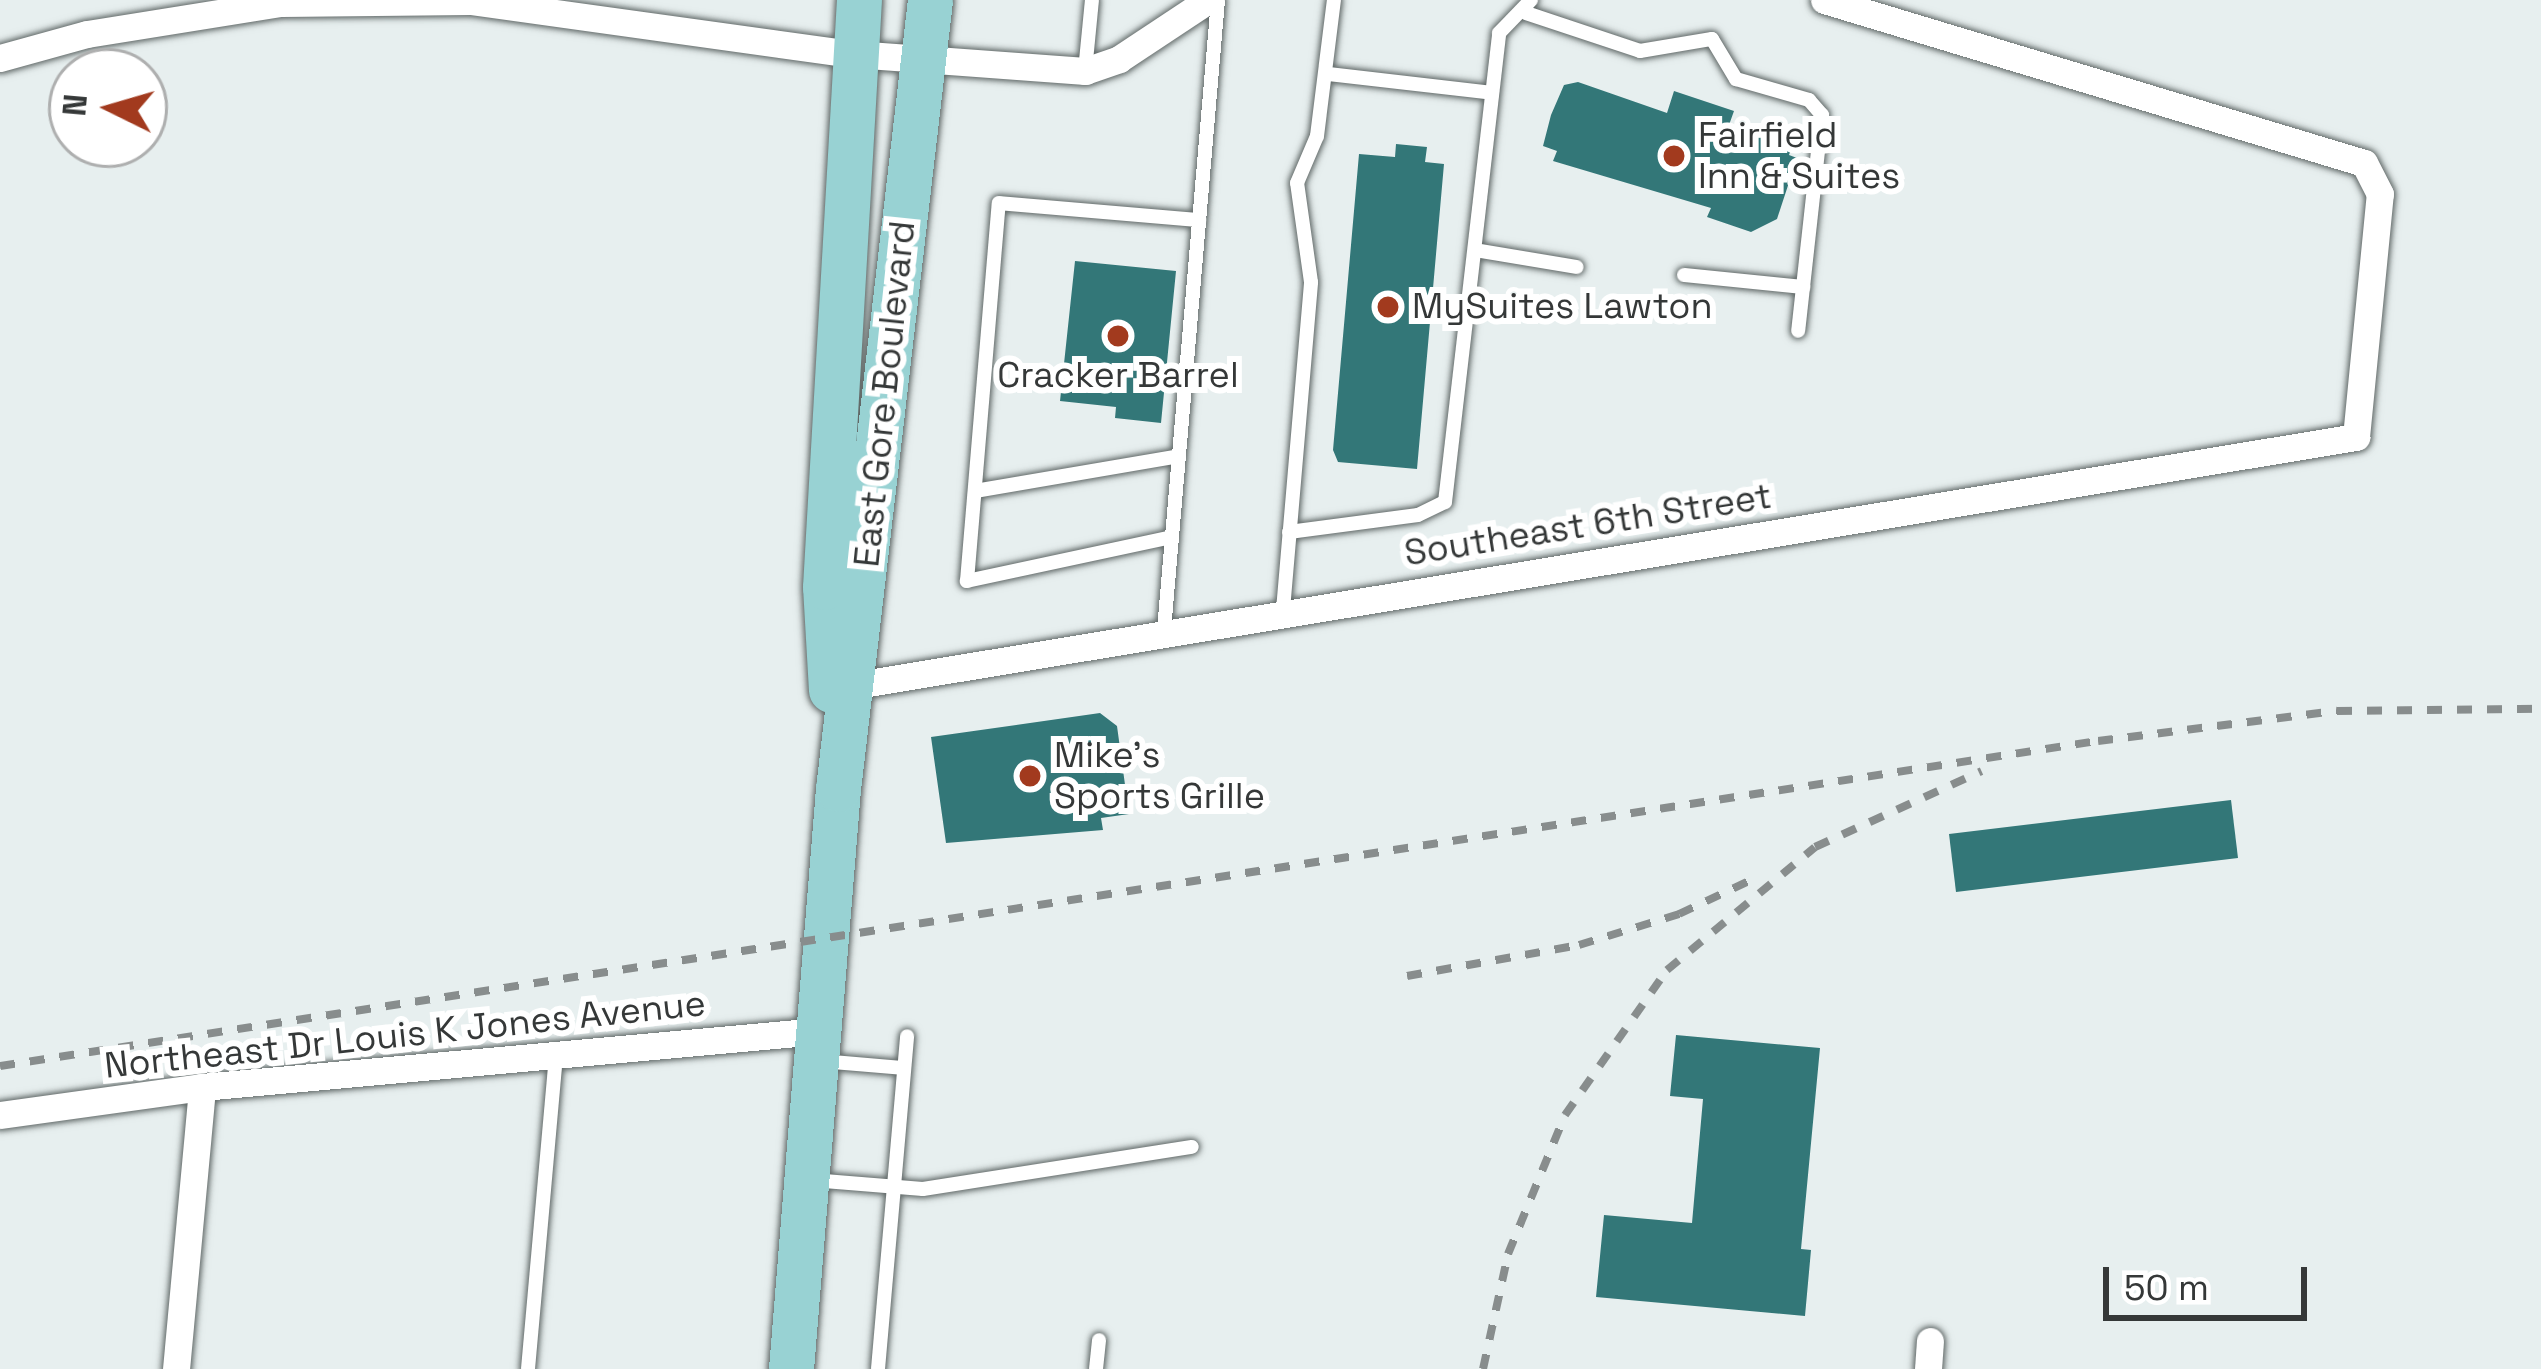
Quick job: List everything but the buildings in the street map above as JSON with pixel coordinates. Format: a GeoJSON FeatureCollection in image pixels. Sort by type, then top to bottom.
{"type":"FeatureCollection","features":[{"type":"Feature","properties":{"kind":"main road","name":"East Gore Boulevard"},"geometry":{"type":"LineString","coordinates":[[842,687],[825,587],[859,0]]}},
{"type":"Feature","properties":{"kind":"main road","name":"East Gore Boulevard"},"geometry":{"type":"LineString","coordinates":[[791,1369],[838,789],[842,687],[930,0]]}},
{"type":"Feature","properties":{"kind":"street"},"geometry":{"type":"LineString","coordinates":[[0,58],[88,34],[281,3],[470,1],[854,54],[1085,71],[1119,59],[1208,0]]}},
{"type":"Feature","properties":{"kind":"street","name":"Southeast 6th Street"},"geometry":{"type":"LineString","coordinates":[[842,687],[1282,610],[2356,436],[2380,194],[2364,164],[1824,0]]}},
{"type":"Feature","properties":{"kind":"street","name":"Northeast Dr Louis K Jones Avenue"},"geometry":{"type":"LineString","coordinates":[[0,1115],[202,1087],[556,1053],[818,1046]]}},
{"type":"Feature","properties":{"kind":"street"},"geometry":{"type":"LineString","coordinates":[[176,1369],[202,1087]]}},
{"type":"Feature","properties":{"kind":"lane"},"geometry":{"type":"LineString","coordinates":[[1085,71],[1092,0]]}},
{"type":"Feature","properties":{"kind":"lane"},"geometry":{"type":"LineString","coordinates":[[1164,630],[1218,0]]}},
{"type":"Feature","properties":{"kind":"lane"},"geometry":{"type":"LineString","coordinates":[[1282,610],[1311,282],[1297,183],[1317,136],[1334,0]]}},
{"type":"Feature","properties":{"kind":"lane"},"geometry":{"type":"LineString","coordinates":[[1289,532],[1418,515],[1445,502],[1499,33],[1528,6],[1640,51],[1712,39],[1736,79],[1809,100],[1822,115],[1798,331]]}},
{"type":"Feature","properties":{"kind":"lane"},"geometry":{"type":"LineString","coordinates":[[1328,74],[1492,93]]}},
{"type":"Feature","properties":{"kind":"lane"},"geometry":{"type":"LineString","coordinates":[[1172,537],[967,580],[999,202],[1199,220]]}},
{"type":"Feature","properties":{"kind":"lane"},"geometry":{"type":"LineString","coordinates":[[1475,250],[1576,268]]}},
{"type":"Feature","properties":{"kind":"lane"},"geometry":{"type":"LineString","coordinates":[[1684,275],[1803,286]]}},
{"type":"Feature","properties":{"kind":"lane"},"geometry":{"type":"LineString","coordinates":[[975,491],[1179,456]]}},
{"type":"Feature","properties":{"kind":"lane"},"geometry":{"type":"LineString","coordinates":[[878,1369],[907,1036]]}},
{"type":"Feature","properties":{"kind":"lane"},"geometry":{"type":"LineString","coordinates":[[818,1046],[904,1068]]}},
{"type":"Feature","properties":{"kind":"lane"},"geometry":{"type":"LineString","coordinates":[[528,1369],[556,1053]]}},
{"type":"Feature","properties":{"kind":"lane"},"geometry":{"type":"LineString","coordinates":[[807,1180],[894,1188],[1192,1147]]}},
{"type":"Feature","properties":{"kind":"lane"},"geometry":{"type":"LineString","coordinates":[[1096,1369],[1099,1340]]}},
{"type":"Feature","properties":{"kind":"railway"},"geometry":{"type":"LineString","coordinates":[[0,1066],[2098,741],[2337,711],[2541,709]]}},
{"type":"Feature","properties":{"kind":"railway"},"geometry":{"type":"LineString","coordinates":[[1483,1369],[1508,1254],[1565,1115],[1667,970],[1815,847],[1982,771]]}},
{"type":"Feature","properties":{"kind":"railway"},"geometry":{"type":"LineString","coordinates":[[1407,976],[1579,945],[1679,914],[1751,880]]}},
{"type":"Feature","properties":{"kind":"place","name":"Fairfield Inn & Suites"},"geometry":{"type":"Point","coordinates":[1674,156]}},
{"type":"Feature","properties":{"kind":"place","name":"MySuites Lawton"},"geometry":{"type":"Point","coordinates":[1388,307]}},
{"type":"Feature","properties":{"kind":"place","name":"Cracker Barrel"},"geometry":{"type":"Point","coordinates":[1118,336]}},
{"type":"Feature","properties":{"kind":"place","name":"Mike's Sports Grille"},"geometry":{"type":"Point","coordinates":[1030,776]}}]}
